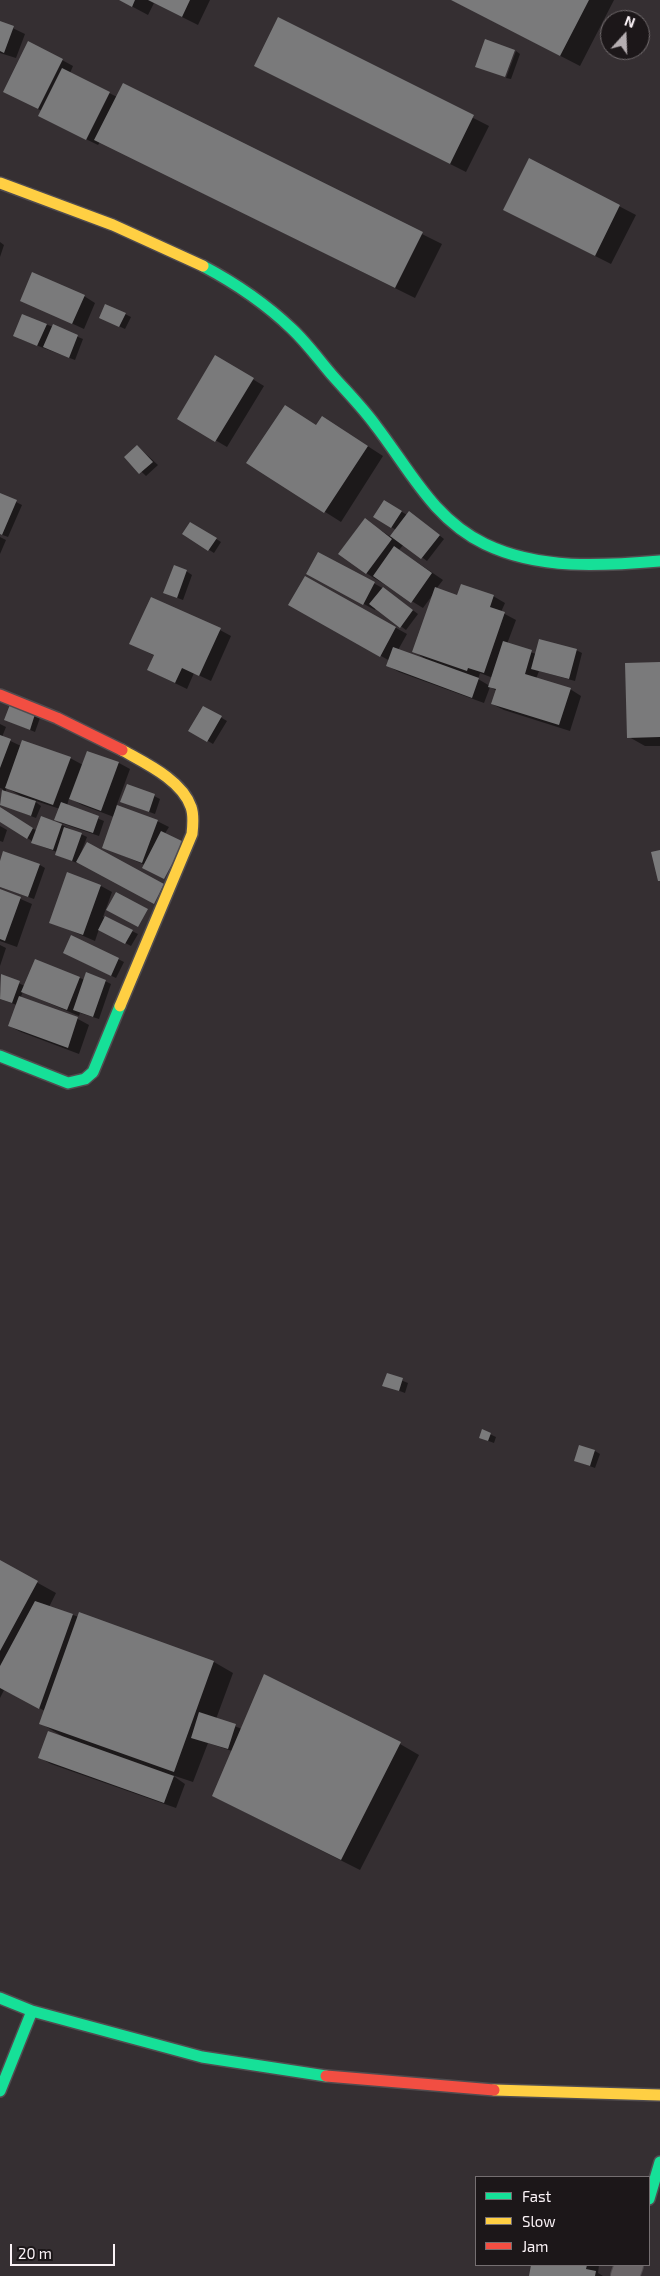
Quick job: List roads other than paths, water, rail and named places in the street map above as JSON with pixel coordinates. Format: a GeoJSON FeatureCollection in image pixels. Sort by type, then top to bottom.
{"type":"FeatureCollection","features":[{"type":"Feature","properties":{"kind":"street"},"geometry":{"type":"LineString","coordinates":[[0,183],[152,240],[228,278],[287,324],[376,425],[438,511],[466,532],[505,552],[544,562],[580,566],[660,561]]}},
{"type":"Feature","properties":{"kind":"street"},"geometry":{"type":"LineString","coordinates":[[0,694],[53,715],[112,743],[165,777],[186,797],[194,812],[192,834],[93,1072],[85,1079],[68,1083],[0,1056]]}},
{"type":"Feature","properties":{"kind":"street"},"geometry":{"type":"LineString","coordinates":[[0,1998],[32,2011],[202,2056],[322,2076],[525,2093],[660,2095]]}},
{"type":"Feature","properties":{"kind":"street"},"geometry":{"type":"LineString","coordinates":[[0,2091],[32,2011]]}},
{"type":"Feature","properties":{"kind":"street"},"geometry":{"type":"LineString","coordinates":[[650,2196],[660,2162]]}}]}
